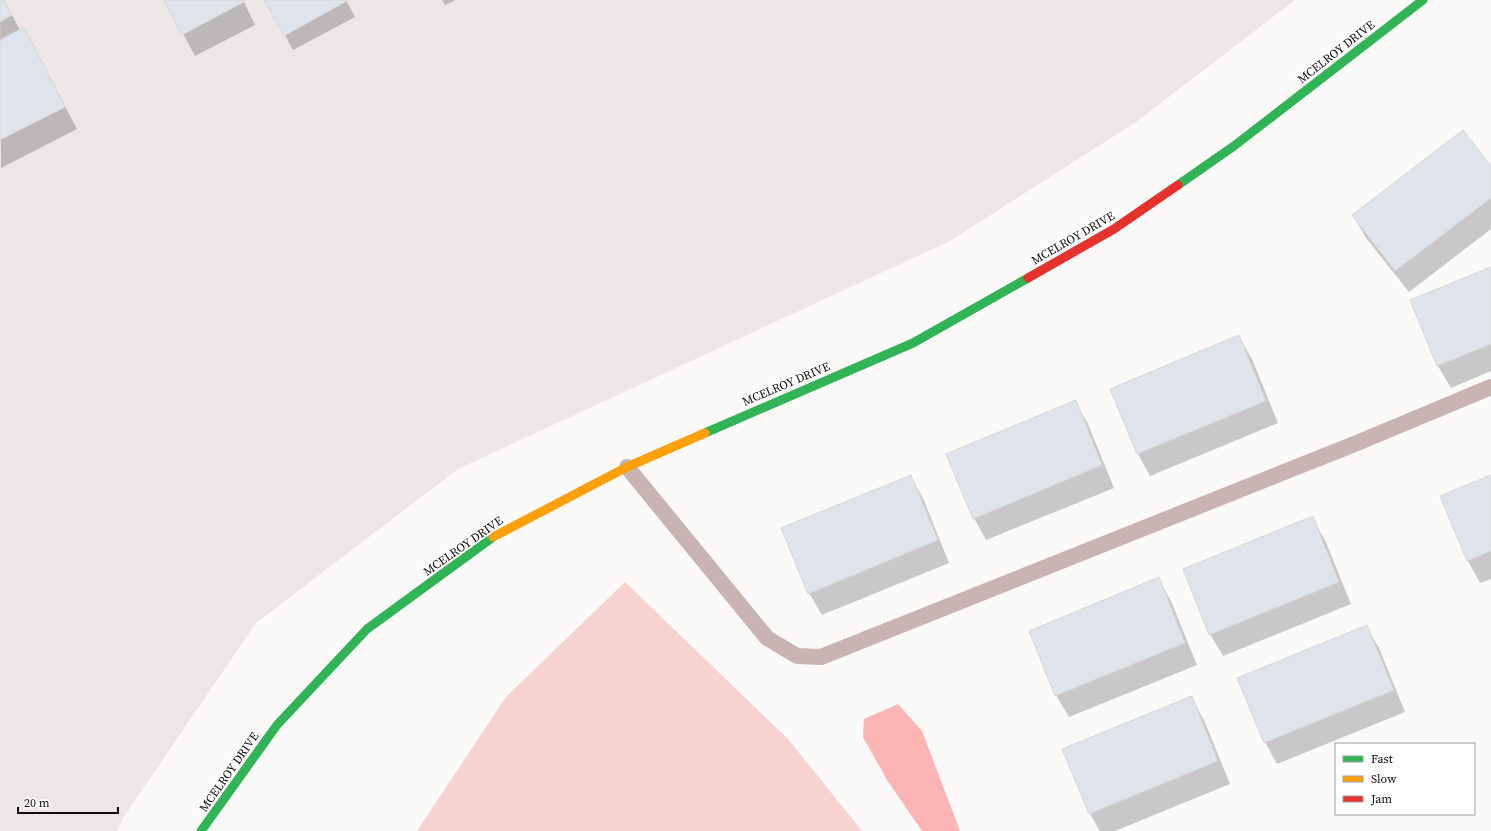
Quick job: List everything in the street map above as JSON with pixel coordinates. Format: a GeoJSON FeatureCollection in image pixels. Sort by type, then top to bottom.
{"type":"FeatureCollection","features":[{"type":"Feature","properties":{"kind":"street","name":"MCELROY DRIVE"},"geometry":{"type":"LineString","coordinates":[[201,831],[277,724],[367,630],[497,534],[627,467],[912,343],[1114,229],[1234,146],[1423,0]]}},
{"type":"Feature","properties":{"kind":"lane"},"geometry":{"type":"LineString","coordinates":[[627,467],[767,638],[797,656],[821,657],[1350,446],[1491,387]]}},
{"type":"Feature","properties":{"kind":"shaded area"},"geometry":{"type":"Polygon","coordinates":[[[0,0],[1295,0],[1136,122],[950,241],[458,469],[256,623],[123,818],[117,831],[0,831],[0,0]]]}},
{"type":"Feature","properties":{"kind":"shaded area"},"geometry":{"type":"Polygon","coordinates":[[[625,582],[788,739],[862,831],[417,831],[506,697],[625,582]]]}},
{"type":"Feature","properties":{"kind":"shaded area"},"geometry":{"type":"Polygon","coordinates":[[[898,704],[922,731],[960,831],[922,831],[887,780],[863,737],[864,719],[898,704]]]}},
{"type":"Feature","properties":{"kind":"building"},"geometry":{"type":"Polygon","coordinates":[[[0,0],[4,0],[12,15],[0,22],[0,0]]]}},
{"type":"Feature","properties":{"kind":"building"},"geometry":{"type":"Polygon","coordinates":[[[164,0],[242,0],[244,2],[182,35],[164,0]]]}},
{"type":"Feature","properties":{"kind":"building"},"geometry":{"type":"Polygon","coordinates":[[[264,0],[346,0],[347,1],[284,36],[264,0]]]}},
{"type":"Feature","properties":{"kind":"building"},"geometry":{"type":"Polygon","coordinates":[[[24,27],[65,107],[0,140],[0,40],[24,27]]]}},
{"type":"Feature","properties":{"kind":"building"},"geometry":{"type":"Polygon","coordinates":[[[1463,130],[1491,166],[1491,198],[1395,271],[1352,215],[1463,130]]]}},
{"type":"Feature","properties":{"kind":"building"},"geometry":{"type":"Polygon","coordinates":[[[1491,267],[1491,344],[1437,366],[1410,300],[1491,267]]]}},
{"type":"Feature","properties":{"kind":"building"},"geometry":{"type":"Polygon","coordinates":[[[1239,335],[1266,401],[1137,454],[1110,389],[1239,335]]]}},
{"type":"Feature","properties":{"kind":"building"},"geometry":{"type":"Polygon","coordinates":[[[1076,400],[1102,465],[973,519],[946,454],[1076,400]]]}},
{"type":"Feature","properties":{"kind":"building"},"geometry":{"type":"Polygon","coordinates":[[[911,475],[938,540],[808,594],[781,528],[911,475]]]}},
{"type":"Feature","properties":{"kind":"building"},"geometry":{"type":"Polygon","coordinates":[[[1491,475],[1491,551],[1467,561],[1440,496],[1491,475]]]}},
{"type":"Feature","properties":{"kind":"building"},"geometry":{"type":"Polygon","coordinates":[[[1313,516],[1339,582],[1209,635],[1183,569],[1313,516]]]}},
{"type":"Feature","properties":{"kind":"building"},"geometry":{"type":"Polygon","coordinates":[[[1159,577],[1185,643],[1055,696],[1029,631],[1159,577]]]}},
{"type":"Feature","properties":{"kind":"building"},"geometry":{"type":"Polygon","coordinates":[[[1367,625],[1394,690],[1264,743],[1237,678],[1367,625]]]}},
{"type":"Feature","properties":{"kind":"building"},"geometry":{"type":"Polygon","coordinates":[[[1192,696],[1218,761],[1089,814],[1062,749],[1192,696]]]}},
{"type":"Feature","properties":{"kind":"traffic: fast"},"geometry":{"type":"LineString","coordinates":[[1178,185],[1234,146],[1423,0]]}},
{"type":"Feature","properties":{"kind":"traffic: fast"},"geometry":{"type":"LineString","coordinates":[[705,433],[913,343],[1028,278]]}},
{"type":"Feature","properties":{"kind":"traffic: fast"},"geometry":{"type":"LineString","coordinates":[[201,831],[277,725],[367,629],[493,537]]}},
{"type":"Feature","properties":{"kind":"traffic: slow"},"geometry":{"type":"LineString","coordinates":[[493,537],[627,467],[705,433]]}},
{"type":"Feature","properties":{"kind":"traffic: jam"},"geometry":{"type":"LineString","coordinates":[[1028,278],[1114,229],[1178,185]]}}]}
